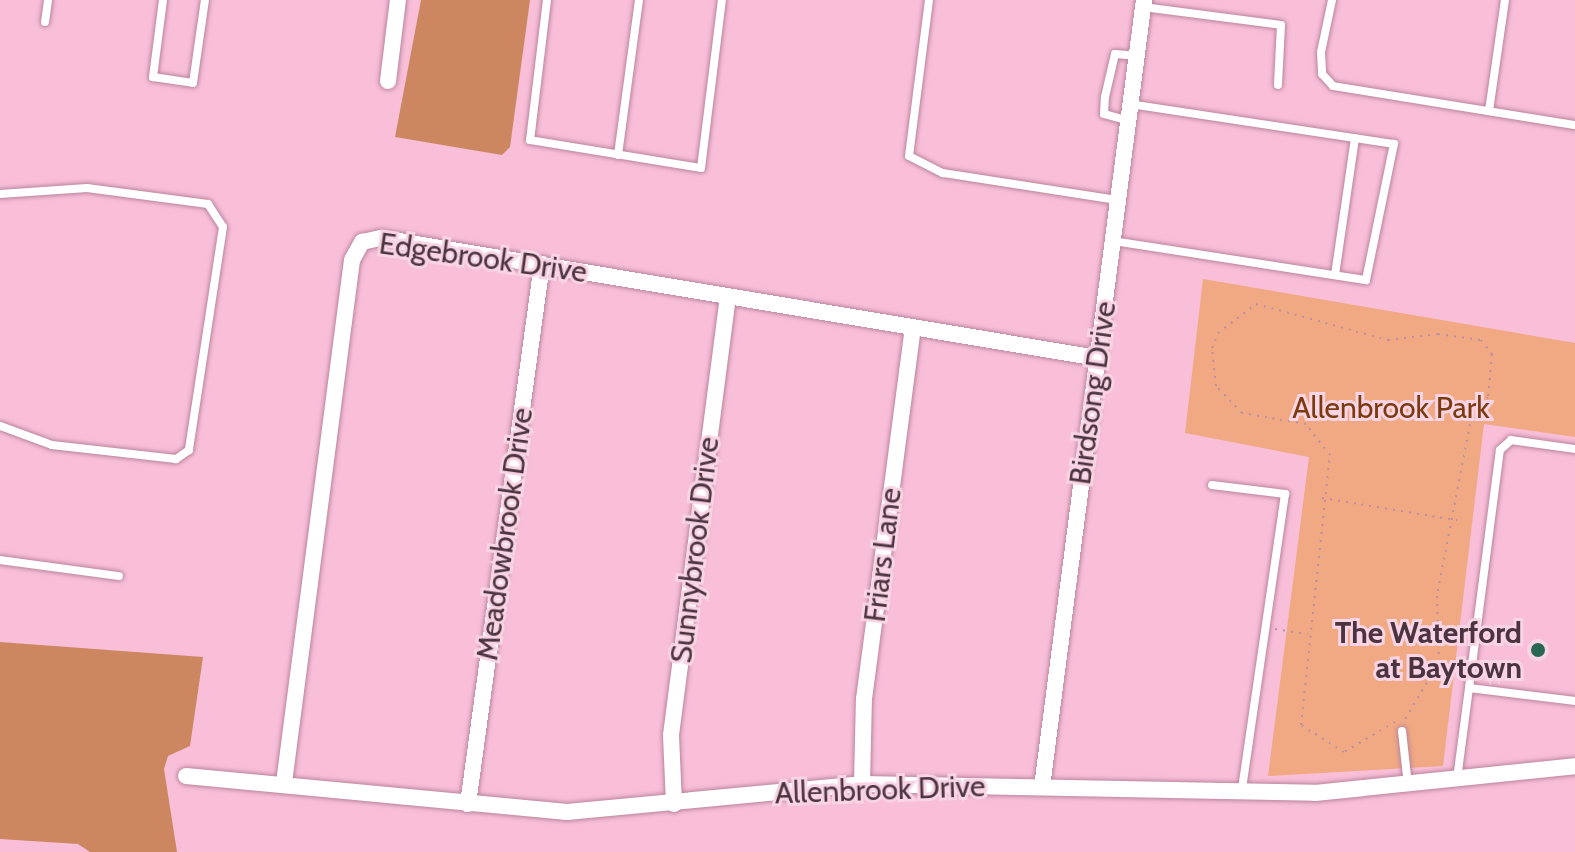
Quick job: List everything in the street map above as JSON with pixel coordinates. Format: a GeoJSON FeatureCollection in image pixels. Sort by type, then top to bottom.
{"type":"FeatureCollection","features":[{"type":"Feature","properties":{"kind":"street"},"geometry":{"type":"LineString","coordinates":[[388,81],[398,0]]}},
{"type":"Feature","properties":{"kind":"street","name":"Birdsong Drive"},"geometry":{"type":"LineString","coordinates":[[1042,787],[1144,3]]}},
{"type":"Feature","properties":{"kind":"street","name":"Edgebrook Drive"},"geometry":{"type":"LineString","coordinates":[[284,783],[352,260],[362,242],[381,238],[1097,358]]}},
{"type":"Feature","properties":{"kind":"street","name":"Meadowbrook Drive"},"geometry":{"type":"LineString","coordinates":[[468,804],[542,264]]}},
{"type":"Feature","properties":{"kind":"street","name":"Sunnybrook Drive"},"geometry":{"type":"LineString","coordinates":[[674,804],[671,735],[728,297]]}},
{"type":"Feature","properties":{"kind":"street","name":"Friars Lane"},"geometry":{"type":"LineString","coordinates":[[862,784],[864,699],[913,327]]}},
{"type":"Feature","properties":{"kind":"street","name":"Allenbrook Drive"},"geometry":{"type":"LineString","coordinates":[[186,776],[567,812],[862,784],[1241,795],[1408,786],[1575,766]]}},
{"type":"Feature","properties":{"kind":"lane"},"geometry":{"type":"LineString","coordinates":[[45,22],[48,0]]}},
{"type":"Feature","properties":{"kind":"lane"},"geometry":{"type":"LineString","coordinates":[[163,0],[153,77],[193,83],[205,0]]}},
{"type":"Feature","properties":{"kind":"lane"},"geometry":{"type":"LineString","coordinates":[[547,0],[530,140],[701,168],[722,0]]}},
{"type":"Feature","properties":{"kind":"lane"},"geometry":{"type":"LineString","coordinates":[[618,155],[639,0]]}},
{"type":"Feature","properties":{"kind":"lane"},"geometry":{"type":"LineString","coordinates":[[929,0],[909,156],[943,173],[1118,200]]}},
{"type":"Feature","properties":{"kind":"lane"},"geometry":{"type":"LineString","coordinates":[[1332,0],[1321,52],[1322,74],[1333,86],[1575,125]]}},
{"type":"Feature","properties":{"kind":"lane"},"geometry":{"type":"LineString","coordinates":[[1489,111],[1505,0]]}},
{"type":"Feature","properties":{"kind":"lane"},"geometry":{"type":"LineString","coordinates":[[1144,3],[1281,25],[1278,85]]}},
{"type":"Feature","properties":{"kind":"lane"},"geometry":{"type":"LineString","coordinates":[[1113,241],[1366,280],[1394,144],[1130,112],[1104,114],[1109,65],[1115,54],[1137,56]]}},
{"type":"Feature","properties":{"kind":"lane"},"geometry":{"type":"LineString","coordinates":[[1335,275],[1355,138]]}},
{"type":"Feature","properties":{"kind":"lane"},"geometry":{"type":"LineString","coordinates":[[0,194],[87,188],[208,204],[223,227],[189,450],[176,459],[52,445],[0,426]]}},
{"type":"Feature","properties":{"kind":"lane"},"geometry":{"type":"LineString","coordinates":[[1457,781],[1500,450],[1511,440],[1575,449]]}},
{"type":"Feature","properties":{"kind":"lane"},"geometry":{"type":"LineString","coordinates":[[1212,485],[1285,494],[1241,795]]}},
{"type":"Feature","properties":{"kind":"lane"},"geometry":{"type":"LineString","coordinates":[[0,560],[119,576]]}},
{"type":"Feature","properties":{"kind":"lane"},"geometry":{"type":"LineString","coordinates":[[1469,688],[1575,701]]}},
{"type":"Feature","properties":{"kind":"lane"},"geometry":{"type":"LineString","coordinates":[[1402,731],[1408,786]]}},
{"type":"Feature","properties":{"kind":"path"},"geometry":{"type":"LineString","coordinates":[[1402,731],[1403,721],[1428,690],[1440,635],[1437,596],[1457,520],[1470,424],[1488,397],[1493,369],[1481,340],[1438,334],[1388,340],[1256,304],[1218,333],[1216,386],[1242,413],[1306,424],[1323,441],[1330,455],[1321,498],[1310,634],[1298,710],[1313,737],[1344,752],[1382,725],[1403,721]]}},
{"type":"Feature","properties":{"kind":"path"},"geometry":{"type":"LineString","coordinates":[[1321,498],[1457,520]]}},
{"type":"Feature","properties":{"kind":"path"},"geometry":{"type":"LineString","coordinates":[[1265,628],[1310,634]]}},
{"type":"Feature","properties":{"kind":"path"},"geometry":{"type":"LineString","coordinates":[[1440,635],[1476,638]]}},
{"type":"Feature","properties":{"kind":"green space","name":"Allenbrook Park"},"geometry":{"type":"Polygon","coordinates":[[[1203,279],[1575,343],[1575,437],[1484,424],[1443,766],[1268,776],[1309,457],[1185,433],[1203,279]]]}},
{"type":"Feature","properties":{"kind":"shaded area"},"geometry":{"type":"Polygon","coordinates":[[[421,0],[530,0],[510,147],[502,155],[395,137],[421,0]]]}},
{"type":"Feature","properties":{"kind":"shaded area"},"geometry":{"type":"Polygon","coordinates":[[[0,642],[203,657],[190,746],[168,756],[164,769],[177,852],[90,852],[78,844],[0,839],[0,642]]]}},
{"type":"Feature","properties":{"kind":"place","name":"The Waterford at Baytown"},"geometry":{"type":"Point","coordinates":[1538,650]}}]}
